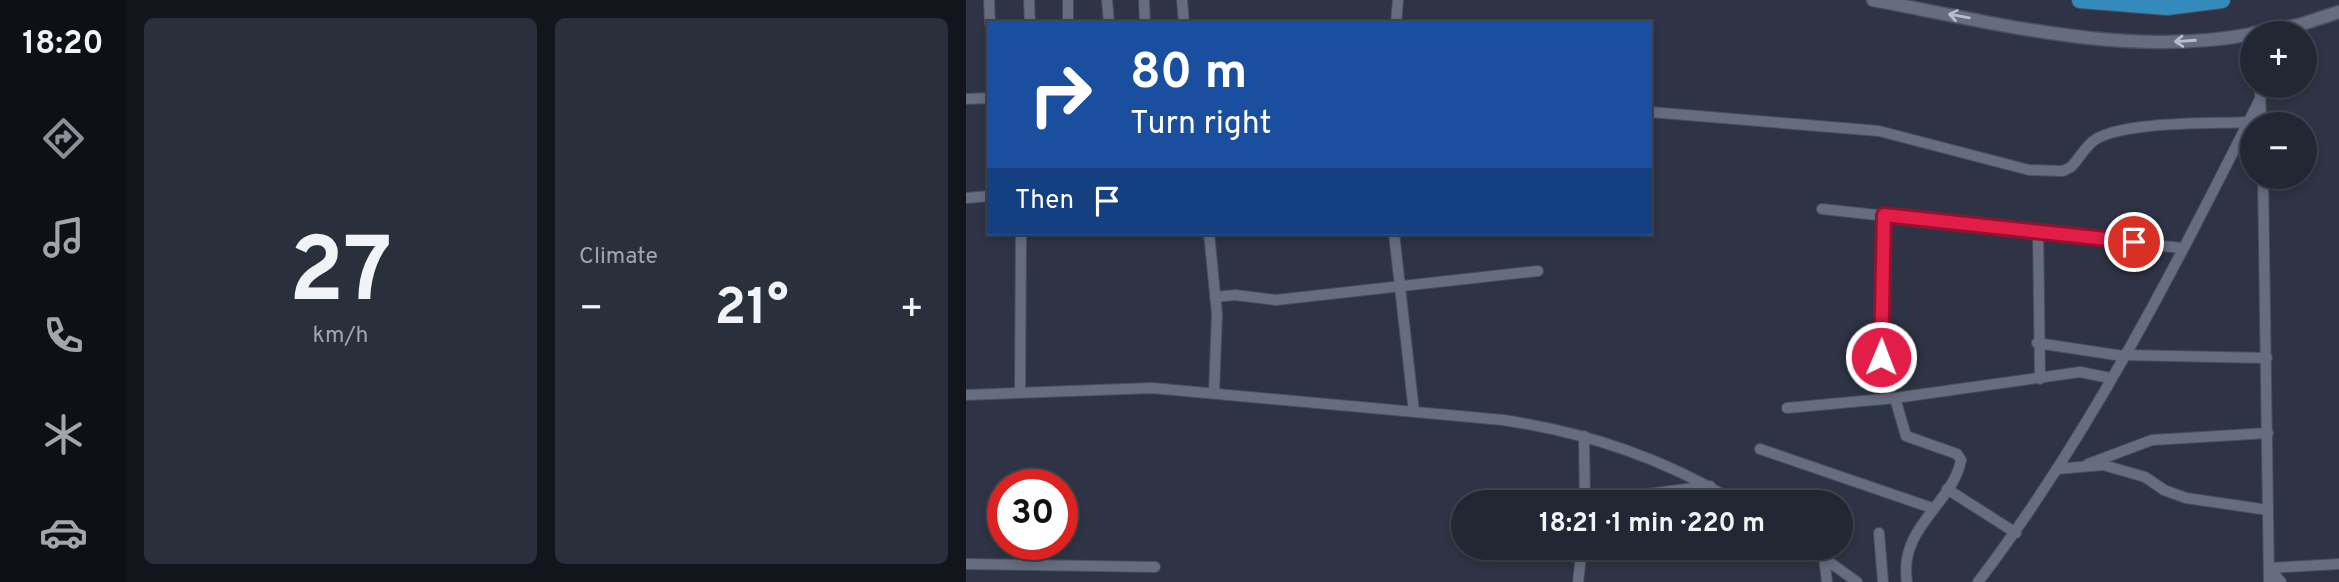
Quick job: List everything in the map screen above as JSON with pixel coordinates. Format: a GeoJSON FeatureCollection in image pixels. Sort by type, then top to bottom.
{"type":"FeatureCollection","features":[{"type":"Feature","properties":{"kind":"highway"},"geometry":{"type":"LineString","coordinates":[[2080,0],[2167,7],[2222,0]]}},
{"type":"Feature","properties":{"kind":"street"},"geometry":{"type":"LineString","coordinates":[[989,0],[990,21]]}},
{"type":"Feature","properties":{"kind":"street"},"geometry":{"type":"LineString","coordinates":[[1029,0],[1030,21]]}},
{"type":"Feature","properties":{"kind":"street"},"geometry":{"type":"LineString","coordinates":[[1068,0],[1068,21]]}},
{"type":"Feature","properties":{"kind":"street"},"geometry":{"type":"LineString","coordinates":[[1107,0],[1109,21]]}},
{"type":"Feature","properties":{"kind":"street"},"geometry":{"type":"LineString","coordinates":[[1144,0],[1145,21]]}},
{"type":"Feature","properties":{"kind":"street"},"geometry":{"type":"LineString","coordinates":[[1182,0],[1184,21]]}},
{"type":"Feature","properties":{"kind":"street"},"geometry":{"type":"LineString","coordinates":[[1396,21],[1398,0]]}},
{"type":"Feature","properties":{"kind":"street"},"geometry":{"type":"LineString","coordinates":[[1872,0],[2053,33],[2127,42],[2178,42],[2240,35]]}},
{"type":"Feature","properties":{"kind":"street"},"geometry":{"type":"LineString","coordinates":[[2311,21],[2339,12]]}},
{"type":"Feature","properties":{"kind":"street"},"geometry":{"type":"LineString","coordinates":[[966,99],[987,98]]}},
{"type":"Feature","properties":{"kind":"street"},"geometry":{"type":"LineString","coordinates":[[2253,112],[2260,99]]}},
{"type":"Feature","properties":{"kind":"street"},"geometry":{"type":"LineString","coordinates":[[2260,99],[2261,112]]}},
{"type":"Feature","properties":{"kind":"street"},"geometry":{"type":"LineString","coordinates":[[1652,112],[1879,131],[2029,170],[2050,171],[2071,167],[2086,146],[2115,132],[2240,122]]}},
{"type":"Feature","properties":{"kind":"street"},"geometry":{"type":"LineString","coordinates":[[1978,582],[2016,533],[2057,469],[2123,356],[2240,137]]}},
{"type":"Feature","properties":{"kind":"street"},"geometry":{"type":"LineString","coordinates":[[2263,189],[2269,582]]}},
{"type":"Feature","properties":{"kind":"street"},"geometry":{"type":"LineString","coordinates":[[966,198],[987,197]]}},
{"type":"Feature","properties":{"kind":"street"},"geometry":{"type":"LineString","coordinates":[[1822,209],[2038,230],[2182,248]]}},
{"type":"Feature","properties":{"kind":"street"},"geometry":{"type":"LineString","coordinates":[[1881,357],[1884,215]]}},
{"type":"Feature","properties":{"kind":"street"},"geometry":{"type":"LineString","coordinates":[[2038,230],[2040,379]]}},
{"type":"Feature","properties":{"kind":"street"},"geometry":{"type":"LineString","coordinates":[[1020,392],[1021,235]]}},
{"type":"Feature","properties":{"kind":"street"},"geometry":{"type":"LineString","coordinates":[[1209,235],[1215,297],[1214,393]]}},
{"type":"Feature","properties":{"kind":"street"},"geometry":{"type":"LineString","coordinates":[[1394,235],[1414,412]]}},
{"type":"Feature","properties":{"kind":"street"},"geometry":{"type":"LineString","coordinates":[[1215,297],[1235,295],[1276,300],[1538,271]]}},
{"type":"Feature","properties":{"kind":"street"},"geometry":{"type":"LineString","coordinates":[[2038,342],[2123,356],[2267,358]]}},
{"type":"Feature","properties":{"kind":"street"},"geometry":{"type":"LineString","coordinates":[[1787,408],[1895,398],[2080,372],[2110,378]]}},
{"type":"Feature","properties":{"kind":"street"},"geometry":{"type":"LineString","coordinates":[[966,395],[1152,388],[1503,420],[1584,436],[1649,456],[1716,490]]}},
{"type":"Feature","properties":{"kind":"street"},"geometry":{"type":"LineString","coordinates":[[1895,398],[1906,436],[1959,456],[1961,463],[1906,555],[1907,582]]}},
{"type":"Feature","properties":{"kind":"street"},"geometry":{"type":"LineString","coordinates":[[2084,465],[2133,444],[2152,440],[2268,433]]}},
{"type":"Feature","properties":{"kind":"street"},"geometry":{"type":"LineString","coordinates":[[1584,436],[1585,490]]}},
{"type":"Feature","properties":{"kind":"street"},"geometry":{"type":"LineString","coordinates":[[1760,449],[1932,508]]}},
{"type":"Feature","properties":{"kind":"street"},"geometry":{"type":"LineString","coordinates":[[2057,469],[2084,465],[2103,466],[2145,477],[2173,494],[2195,500],[2268,510]]}},
{"type":"Feature","properties":{"kind":"street"},"geometry":{"type":"LineString","coordinates":[[1679,490],[1710,486]]}},
{"type":"Feature","properties":{"kind":"street"},"geometry":{"type":"LineString","coordinates":[[1947,488],[2016,533]]}},
{"type":"Feature","properties":{"kind":"street"},"geometry":{"type":"LineString","coordinates":[[1879,533],[1883,582]]}},
{"type":"Feature","properties":{"kind":"street"},"geometry":{"type":"LineString","coordinates":[[1578,582],[1580,560]]}},
{"type":"Feature","properties":{"kind":"street"},"geometry":{"type":"LineString","coordinates":[[1824,560],[1827,582]]}},
{"type":"Feature","properties":{"kind":"street"},"geometry":{"type":"LineString","coordinates":[[1828,560],[1857,582]]}},
{"type":"Feature","properties":{"kind":"street"},"geometry":{"type":"LineString","coordinates":[[2268,562],[2339,564]]}},
{"type":"Feature","properties":{"kind":"street"},"geometry":{"type":"LineString","coordinates":[[2268,562],[2281,582]]}},
{"type":"Feature","properties":{"kind":"street"},"geometry":{"type":"LineString","coordinates":[[966,564],[1155,567]]}},
{"type":"Feature","properties":{"kind":"route"},"geometry":{"type":"LineString","coordinates":[[1881,357],[1884,215],[2134,242]]}}]}
